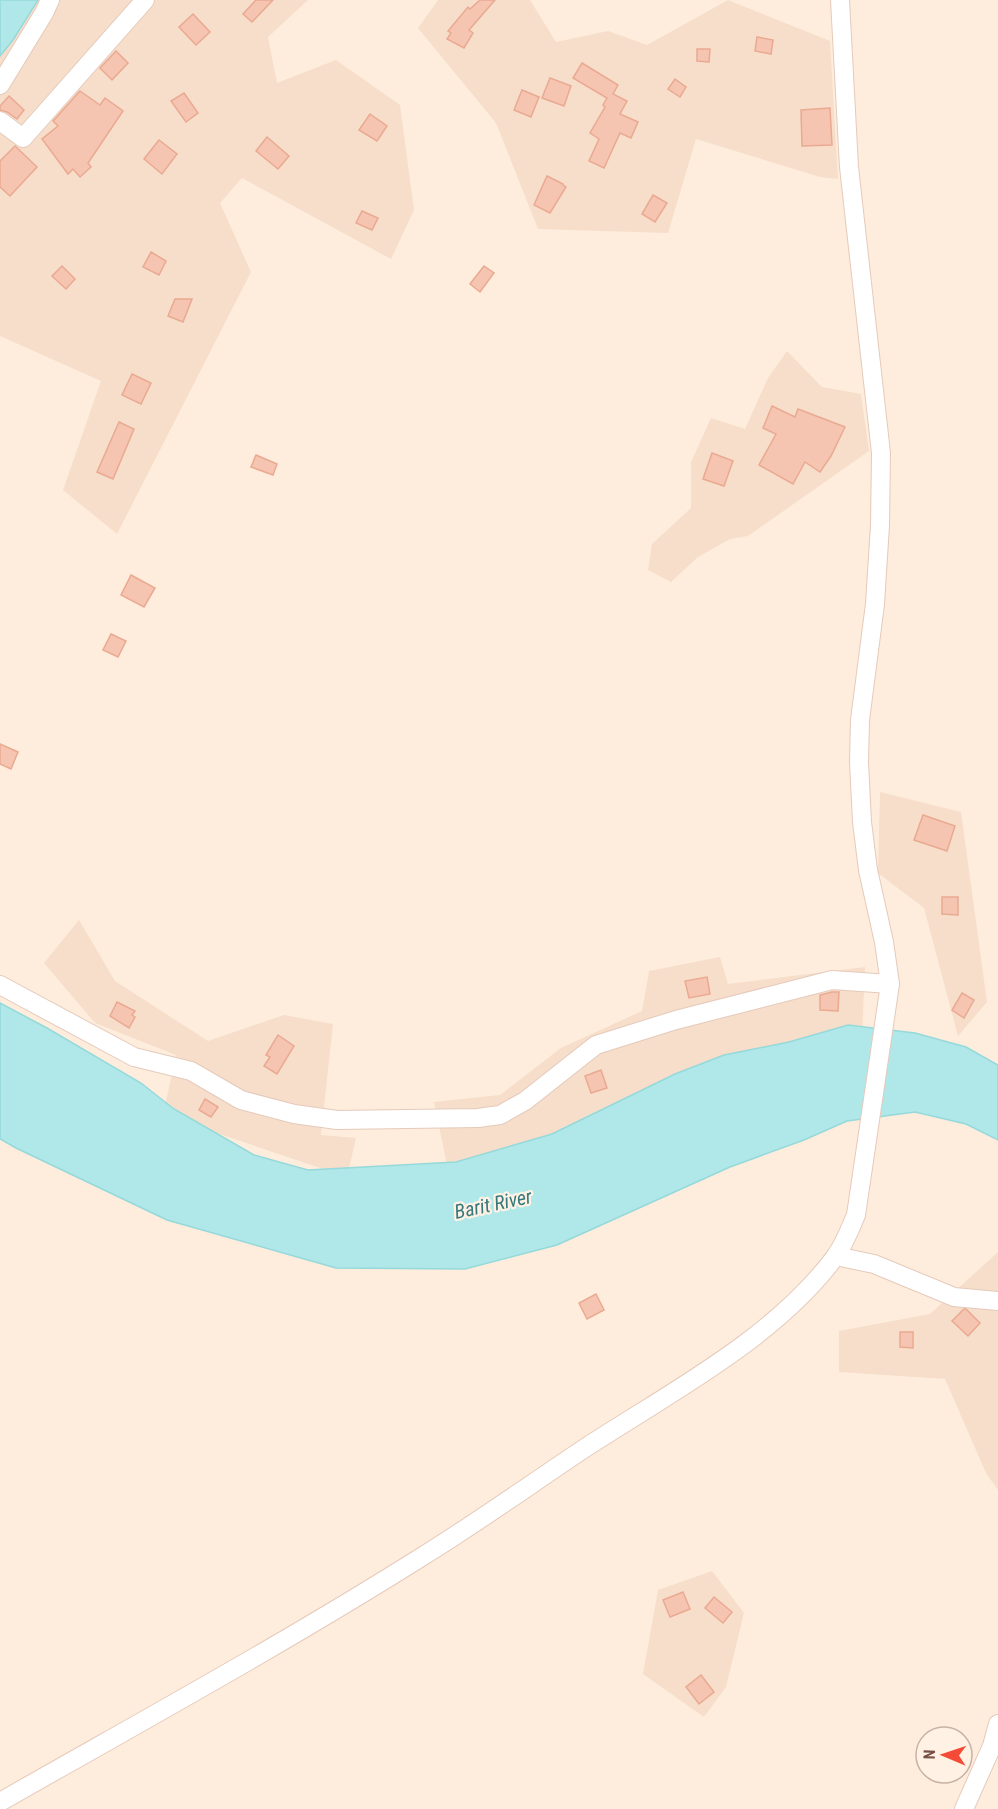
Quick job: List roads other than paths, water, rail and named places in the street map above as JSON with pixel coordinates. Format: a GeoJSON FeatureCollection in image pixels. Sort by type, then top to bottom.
{"type":"FeatureCollection","features":[{"type":"Feature","properties":{"kind":"street"},"geometry":{"type":"LineString","coordinates":[[0,85],[50,0]]}},
{"type":"Feature","properties":{"kind":"street"},"geometry":{"type":"LineString","coordinates":[[0,121],[23,138],[145,0]]}},
{"type":"Feature","properties":{"kind":"street"},"geometry":{"type":"LineString","coordinates":[[0,1802],[301,1630],[424,1556],[719,1363],[770,1324],[812,1285],[836,1256],[856,1215],[890,984],[884,942],[868,870],[862,822],[859,762],[860,720],[875,604],[880,525],[881,453],[849,168],[840,0]]}},
{"type":"Feature","properties":{"kind":"street"},"geometry":{"type":"LineString","coordinates":[[0,985],[134,1057],[191,1071],[241,1100],[294,1114],[337,1119],[478,1118],[500,1115],[525,1101],[596,1045],[675,1020],[832,980],[890,984]]}},
{"type":"Feature","properties":{"kind":"street"},"geometry":{"type":"LineString","coordinates":[[836,1256],[874,1264],[954,1297],[998,1301]]}},
{"type":"Feature","properties":{"kind":"street"},"geometry":{"type":"LineString","coordinates":[[964,1809],[992,1746],[998,1724]]}},
{"type":"Feature","properties":{"kind":"water"},"geometry":{"type":"Polygon","coordinates":[[[0,0],[38,0],[0,56],[0,0]]]}},
{"type":"Feature","properties":{"kind":"water","name":"Barit River"},"geometry":{"type":"Polygon","coordinates":[[[0,1003],[141,1083],[174,1109],[254,1155],[308,1170],[456,1162],[552,1134],[675,1074],[724,1055],[789,1042],[848,1025],[915,1033],[966,1047],[998,1065],[998,1140],[966,1124],[915,1112],[847,1121],[804,1140],[730,1167],[557,1245],[465,1269],[336,1268],[167,1220],[0,1139],[0,1003]]]}}]}
